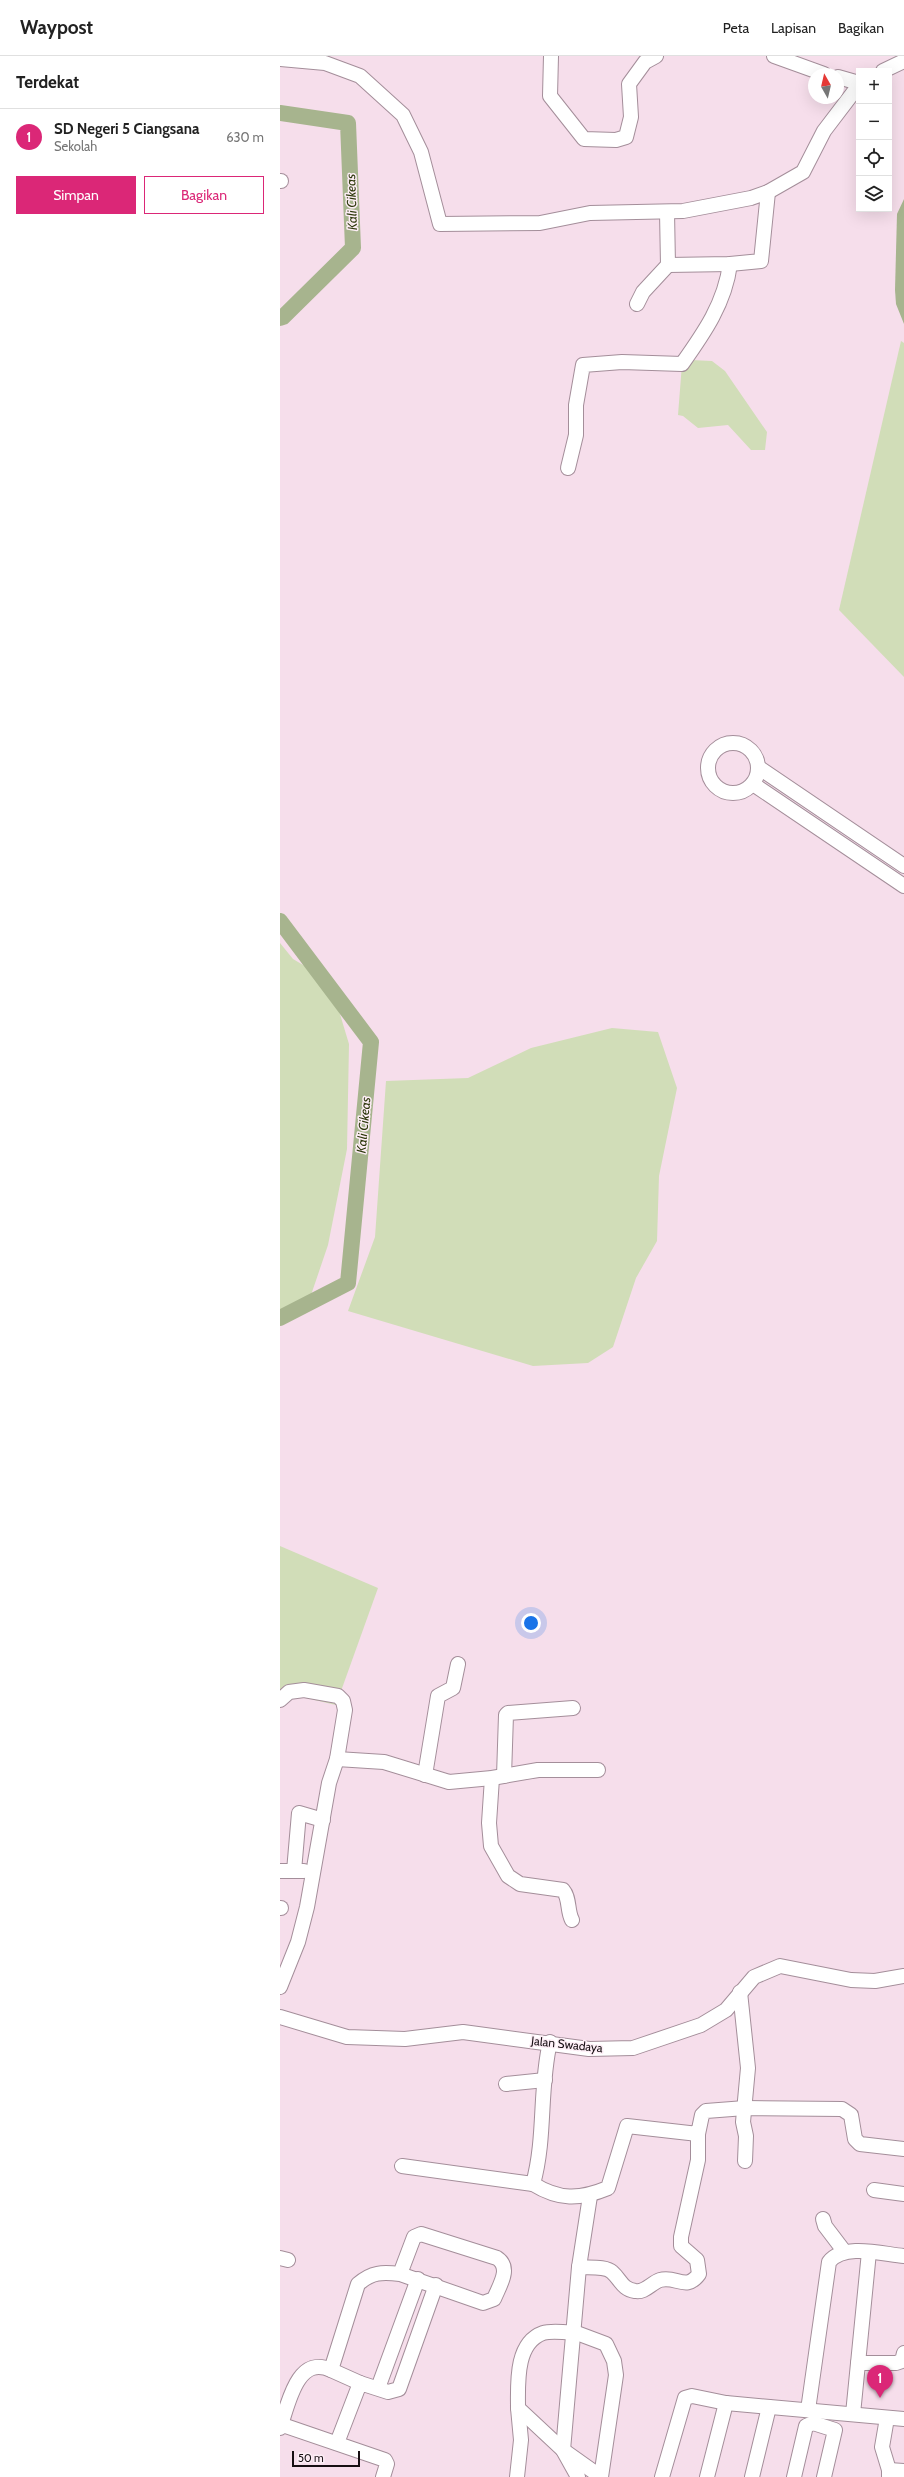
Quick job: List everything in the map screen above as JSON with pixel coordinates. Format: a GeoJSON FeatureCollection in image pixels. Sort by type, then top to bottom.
{"type":"FeatureCollection","features":[{"type":"Feature","properties":{"kind":"street"},"geometry":{"type":"LineString","coordinates":[[551,56],[550,96],[584,139],[616,140],[626,137],[631,117],[629,84],[645,62],[656,56]]}},
{"type":"Feature","properties":{"kind":"street"},"geometry":{"type":"LineString","coordinates":[[774,56],[808,68]]}},
{"type":"Feature","properties":{"kind":"street"},"geometry":{"type":"LineString","coordinates":[[280,59],[325,63],[360,76],[403,115],[421,152],[440,224],[540,223],[590,213],[667,212],[751,198],[768,192],[803,172],[824,131],[856,88]]}},
{"type":"Feature","properties":{"kind":"street"},"geometry":{"type":"LineString","coordinates":[[889,68],[904,61]]}},
{"type":"Feature","properties":{"kind":"street"},"geometry":{"type":"LineString","coordinates":[[844,79],[856,83]]}},
{"type":"Feature","properties":{"kind":"street"},"geometry":{"type":"LineString","coordinates":[[668,265],[730,264],[761,261],[768,192]]}},
{"type":"Feature","properties":{"kind":"street"},"geometry":{"type":"LineString","coordinates":[[636,304],[643,292],[668,265],[667,212]]}},
{"type":"Feature","properties":{"kind":"street"},"geometry":{"type":"LineString","coordinates":[[568,468],[576,435],[576,405],[583,365],[622,362],[682,364],[716,310],[723,296],[730,264]]}},
{"type":"Feature","properties":{"kind":"street"},"geometry":{"type":"LineString","coordinates":[[728,744],[738,744],[748,748],[756,756],[758,767],[753,784],[746,790],[737,793],[723,791],[712,782],[708,773],[708,764],[718,748],[728,744]]}},
{"type":"Feature","properties":{"kind":"street"},"geometry":{"type":"LineString","coordinates":[[758,767],[904,866]]}},
{"type":"Feature","properties":{"kind":"street"},"geometry":{"type":"LineString","coordinates":[[753,784],[904,886]]}},
{"type":"Feature","properties":{"kind":"street"},"geometry":{"type":"LineString","coordinates":[[425,1776],[438,1696],[453,1688],[458,1664]]}},
{"type":"Feature","properties":{"kind":"street"},"geometry":{"type":"LineString","coordinates":[[280,1700],[289,1692],[304,1690],[338,1696],[342,1698],[345,1710],[337,1758],[329,1783],[307,1907],[298,1942],[280,1987]]}},
{"type":"Feature","properties":{"kind":"street"},"geometry":{"type":"LineString","coordinates":[[572,1920],[568,1912],[567,1894],[563,1890],[520,1884],[508,1876],[491,1846],[488,1823],[498,1777],[506,1715],[508,1713],[573,1708]]}},
{"type":"Feature","properties":{"kind":"street"},"geometry":{"type":"LineString","coordinates":[[337,1758],[384,1762],[425,1776],[449,1782],[498,1777],[538,1770],[598,1770]]}},
{"type":"Feature","properties":{"kind":"street"},"geometry":{"type":"LineString","coordinates":[[312,1872],[287,1871],[299,1814],[323,1820]]}},
{"type":"Feature","properties":{"kind":"street","name":"Jalan Swadaya"},"geometry":{"type":"LineString","coordinates":[[280,2017],[347,2037],[405,2039],[462,2032],[550,2042],[589,2049],[633,2048],[701,2025],[726,2010],[754,1977],[780,1966],[851,1980],[875,1981],[904,1976]]}},
{"type":"Feature","properties":{"kind":"street"},"geometry":{"type":"LineString","coordinates":[[740,1992],[748,2062],[745,2108],[745,2161]]}},
{"type":"Feature","properties":{"kind":"street"},"geometry":{"type":"LineString","coordinates":[[533,2184],[541,2144],[546,2060],[550,2042]]}},
{"type":"Feature","properties":{"kind":"street"},"geometry":{"type":"LineString","coordinates":[[506,2084],[545,2080]]}},
{"type":"Feature","properties":{"kind":"street"},"geometry":{"type":"LineString","coordinates":[[579,2268],[607,2269],[612,2272],[622,2286],[640,2292],[659,2280],[667,2279],[687,2283],[693,2281],[699,2274],[697,2260],[681,2246],[680,2237],[698,2160],[698,2134],[702,2115],[706,2111],[745,2108],[842,2109],[851,2115],[855,2139],[860,2144],[904,2149]]}},
{"type":"Feature","properties":{"kind":"street"},"geometry":{"type":"LineString","coordinates":[[402,2166],[533,2184],[559,2196],[590,2196],[608,2188],[627,2126],[698,2134]]}},
{"type":"Feature","properties":{"kind":"street"},"geometry":{"type":"LineString","coordinates":[[874,2190],[904,2194]]}},
{"type":"Feature","properties":{"kind":"street"},"geometry":{"type":"LineString","coordinates":[[578,2477],[563,2450],[579,2268],[590,2196]]}},
{"type":"Feature","properties":{"kind":"street"},"geometry":{"type":"LineString","coordinates":[[823,2219],[825,2226],[844,2251]]}},
{"type":"Feature","properties":{"kind":"street"},"geometry":{"type":"LineString","coordinates":[[330,2370],[358,2284],[369,2274],[386,2272],[400,2274],[436,2285],[479,2302],[487,2302],[494,2299],[505,2274],[503,2264],[497,2258],[421,2234],[414,2237],[400,2274]]}},
{"type":"Feature","properties":{"kind":"street"},"geometry":{"type":"LineString","coordinates":[[808,2410],[827,2268],[833,2256],[844,2251],[904,2256]]}},
{"type":"Feature","properties":{"kind":"street"},"geometry":{"type":"LineString","coordinates":[[853,2414],[869,2252]]}},
{"type":"Feature","properties":{"kind":"street"},"geometry":{"type":"LineString","coordinates":[[378,2388],[418,2279]]}},
{"type":"Feature","properties":{"kind":"street"},"geometry":{"type":"LineString","coordinates":[[384,2477],[387,2464],[385,2460],[280,2425],[299,2377],[306,2370],[316,2366],[392,2392],[399,2389],[436,2285]]}},
{"type":"Feature","properties":{"kind":"street"},"geometry":{"type":"LineString","coordinates":[[517,2477],[521,2440],[518,2408],[520,2359],[530,2344],[543,2333],[574,2332],[606,2344],[614,2361],[616,2375],[601,2477],[563,2450],[518,2408]]}},
{"type":"Feature","properties":{"kind":"street"},"geometry":{"type":"LineString","coordinates":[[858,2363],[896,2363],[902,2361],[904,2353]]}},
{"type":"Feature","properties":{"kind":"street"},"geometry":{"type":"LineString","coordinates":[[337,2443],[360,2382]]}},
{"type":"Feature","properties":{"kind":"street"},"geometry":{"type":"LineString","coordinates":[[662,2477],[685,2398],[692,2396],[726,2403],[904,2419]]}},
{"type":"Feature","properties":{"kind":"street"},"geometry":{"type":"LineString","coordinates":[[708,2477],[726,2403]]}},
{"type":"Feature","properties":{"kind":"street"},"geometry":{"type":"LineString","coordinates":[[752,2477],[769,2407]]}},
{"type":"Feature","properties":{"kind":"street"},"geometry":{"type":"LineString","coordinates":[[887,2418],[882,2447],[889,2474],[904,2471]]}},
{"type":"Feature","properties":{"kind":"street"},"geometry":{"type":"LineString","coordinates":[[794,2477],[806,2426],[813,2423],[835,2430],[824,2477]]}},
{"type":"Feature","properties":{"kind":"shaded area"},"geometry":{"type":"Polygon","coordinates":[[[904,199],[904,324],[896,304],[895,290],[897,214],[904,199]]]}},
{"type":"Feature","properties":{"kind":"shaded area"},"geometry":{"type":"Polygon","coordinates":[[[901,341],[904,343],[904,677],[839,610],[901,341]]]}},
{"type":"Feature","properties":{"kind":"shaded area"},"geometry":{"type":"Polygon","coordinates":[[[691,360],[712,361],[725,371],[767,432],[765,450],[751,450],[728,425],[698,428],[683,416],[678,415],[682,364],[691,360]]]}},
{"type":"Feature","properties":{"kind":"shaded area"},"geometry":{"type":"Polygon","coordinates":[[[280,943],[293,959],[330,981],[349,1044],[347,1149],[328,1245],[310,1298],[280,1312],[280,943]]]}},
{"type":"Feature","properties":{"kind":"shaded area"},"geometry":{"type":"Polygon","coordinates":[[[612,1028],[658,1032],[677,1088],[659,1176],[657,1241],[636,1278],[613,1347],[588,1363],[533,1366],[348,1311],[375,1237],[386,1081],[468,1078],[531,1048],[612,1028]]]}},
{"type":"Feature","properties":{"kind":"shaded area"},"geometry":{"type":"Polygon","coordinates":[[[280,1546],[378,1588],[336,1705],[280,1692],[280,1546]]]}},
{"type":"Feature","properties":{"kind":"waterway","name":"Kali Cikeas"},"geometry":{"type":"LineString","coordinates":[[280,113],[348,123],[353,248],[283,317],[280,318]]}},
{"type":"Feature","properties":{"kind":"waterway","name":"Kali Cikeas"},"geometry":{"type":"LineString","coordinates":[[280,921],[371,1042],[348,1283],[280,1318]]}},
{"type":"Feature","properties":{"kind":"place","name":"SD Negeri 5 Ciangsana"},"geometry":{"type":"Point","coordinates":[880,2398]}}]}
